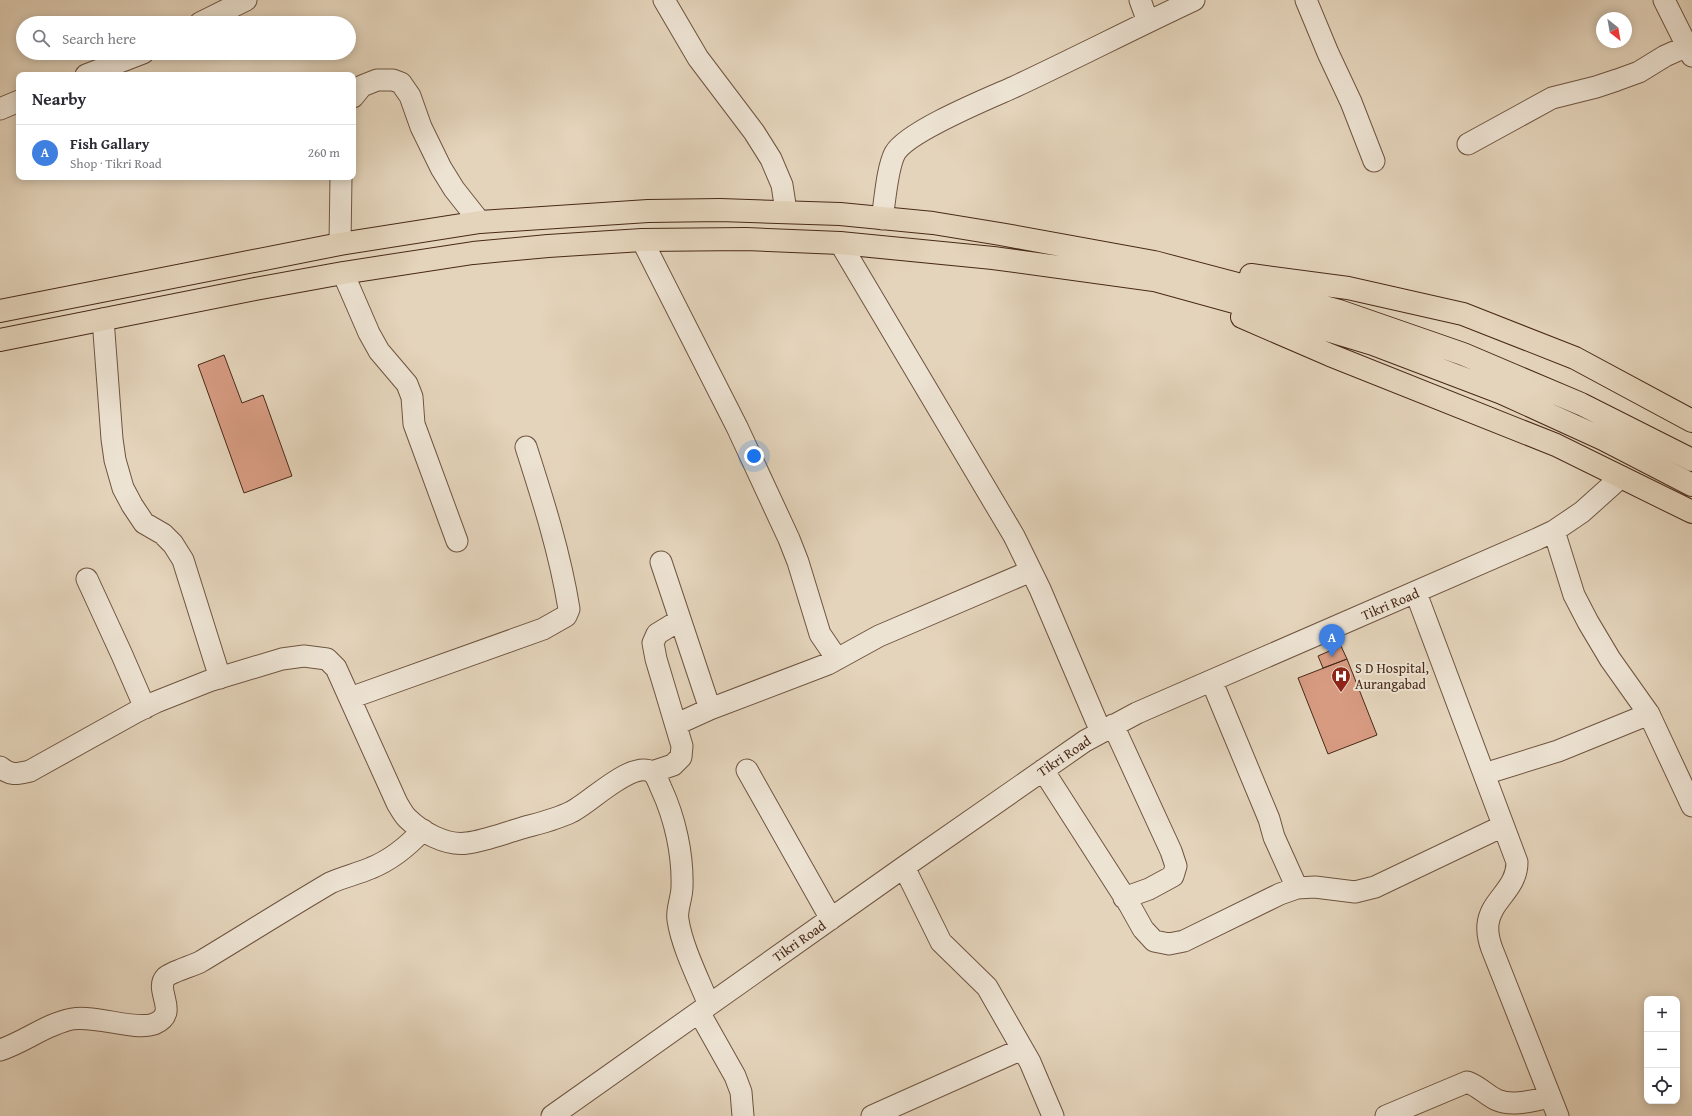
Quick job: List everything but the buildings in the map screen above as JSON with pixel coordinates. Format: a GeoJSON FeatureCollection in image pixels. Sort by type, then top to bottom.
{"type":"FeatureCollection","features":[{"type":"Feature","properties":{"kind":"highway"},"geometry":{"type":"LineString","coordinates":[[0,311],[340,244],[480,222],[648,211],[840,214],[934,224],[1000,234],[1154,271],[1339,310],[1463,354],[1580,404],[1692,460]]}},
{"type":"Feature","properties":{"kind":"highway"},"geometry":{"type":"LineString","coordinates":[[0,340],[343,273],[473,253],[548,246],[642,240],[746,239],[840,243],[993,258],[1348,288],[1463,314],[1575,358],[1692,421]]}},
{"type":"Feature","properties":{"kind":"highway"},"geometry":{"type":"LineString","coordinates":[[1154,271],[1330,355],[1556,445],[1692,512]]}},
{"type":"Feature","properties":{"kind":"highway"},"geometry":{"type":"LineString","coordinates":[[1154,271],[1373,344],[1502,393],[1603,439],[1692,485]]}},
{"type":"Feature","properties":{"kind":"street"},"geometry":{"type":"LineString","coordinates":[[214,16],[246,0]]}},
{"type":"Feature","properties":{"kind":"street"},"geometry":{"type":"LineString","coordinates":[[664,0],[698,58],[754,132],[771,159],[782,185],[786,212]]}},
{"type":"Feature","properties":{"kind":"street"},"geometry":{"type":"LineString","coordinates":[[1140,0],[1148,22]]}},
{"type":"Feature","properties":{"kind":"street"},"geometry":{"type":"LineString","coordinates":[[882,219],[891,164],[896,152],[908,141],[942,120],[1194,0]]}},
{"type":"Feature","properties":{"kind":"street"},"geometry":{"type":"LineString","coordinates":[[1306,0],[1328,54],[1351,102],[1374,161]]}},
{"type":"Feature","properties":{"kind":"street"},"geometry":{"type":"LineString","coordinates":[[1468,144],[1552,98],[1617,80],[1639,72],[1665,56],[1690,49],[1664,0]]}},
{"type":"Feature","properties":{"kind":"street"},"geometry":{"type":"LineString","coordinates":[[94,72],[125,60]]}},
{"type":"Feature","properties":{"kind":"street"},"geometry":{"type":"LineString","coordinates":[[356,93],[362,86],[377,80],[393,80],[401,83],[410,96],[421,126],[441,168],[454,189],[480,222]]}},
{"type":"Feature","properties":{"kind":"street"},"geometry":{"type":"LineString","coordinates":[[0,109],[16,102]]}},
{"type":"Feature","properties":{"kind":"street"},"geometry":{"type":"LineString","coordinates":[[340,244],[341,180]]}},
{"type":"Feature","properties":{"kind":"street"},"geometry":{"type":"LineString","coordinates":[[642,240],[737,427],[789,539],[798,562],[820,634],[837,659]]}},
{"type":"Feature","properties":{"kind":"street"},"geometry":{"type":"LineString","coordinates":[[840,243],[1014,536],[1107,729],[1171,851],[1176,866],[1173,876],[1149,889],[1124,898]]}},
{"type":"Feature","properties":{"kind":"street"},"geometry":{"type":"LineString","coordinates":[[343,273],[369,333],[379,351],[407,384],[412,397],[414,424],[457,541]]}},
{"type":"Feature","properties":{"kind":"street"},"geometry":{"type":"LineString","coordinates":[[103,319],[112,439],[115,460],[123,488],[144,523],[163,534],[173,544],[183,560],[220,678]]}},
{"type":"Feature","properties":{"kind":"street"},"geometry":{"type":"LineString","coordinates":[[350,698],[543,629],[566,616],[568,609],[559,556],[526,447]]}},
{"type":"Feature","properties":{"kind":"street","name":"Tikri Road"},"geometry":{"type":"LineString","coordinates":[[552,1116],[1085,741],[1137,713],[1212,682],[1510,552],[1554,530],[1582,512],[1621,477]]}},
{"type":"Feature","properties":{"kind":"street"},"geometry":{"type":"LineString","coordinates":[[1554,530],[1574,595],[1610,659],[1649,714],[1692,806]]}},
{"type":"Feature","properties":{"kind":"street"},"geometry":{"type":"LineString","coordinates":[[661,562],[710,709]]}},
{"type":"Feature","properties":{"kind":"street"},"geometry":{"type":"LineString","coordinates":[[677,724],[710,709],[807,673],[837,659],[879,636],[1031,571]]}},
{"type":"Feature","properties":{"kind":"street"},"geometry":{"type":"LineString","coordinates":[[87,579],[145,708]]}},
{"type":"Feature","properties":{"kind":"street"},"geometry":{"type":"LineString","coordinates":[[1416,593],[1517,862],[1517,872],[1514,880],[1495,907],[1488,923],[1488,935],[1494,956],[1558,1116]]}},
{"type":"Feature","properties":{"kind":"street"},"geometry":{"type":"LineString","coordinates":[[0,767],[7,773],[15,775],[30,771],[145,708],[220,678],[282,659],[304,656],[317,657],[327,659],[336,668],[397,803],[406,818],[423,830],[453,843],[466,844],[484,840],[571,812],[586,803],[615,781],[631,773],[642,770],[652,772],[673,765],[682,757],[682,746],[677,724],[656,659],[653,644],[656,634],[680,620]]}},
{"type":"Feature","properties":{"kind":"street"},"geometry":{"type":"LineString","coordinates":[[1212,682],[1269,819],[1274,837],[1297,888]]}},
{"type":"Feature","properties":{"kind":"street"},"geometry":{"type":"LineString","coordinates":[[1484,774],[1558,750],[1649,714]]}},
{"type":"Feature","properties":{"kind":"street"},"geometry":{"type":"LineString","coordinates":[[747,770],[831,919]]}},
{"type":"Feature","properties":{"kind":"street"},"geometry":{"type":"LineString","coordinates":[[1043,770],[1143,929],[1154,941],[1169,944],[1184,941],[1280,894],[1297,888],[1315,887],[1355,892],[1375,887],[1503,826]]}},
{"type":"Feature","properties":{"kind":"street"},"geometry":{"type":"LineString","coordinates":[[652,772],[658,780],[672,815],[676,834],[682,871],[682,889],[677,918],[680,932],[704,1008],[741,1092],[743,1116]]}},
{"type":"Feature","properties":{"kind":"street"},"geometry":{"type":"LineString","coordinates":[[0,1050],[54,1024],[72,1019],[95,1019],[142,1026],[154,1024],[161,1019],[166,1012],[167,1004],[162,984],[167,976],[197,963],[330,882],[371,868],[385,861],[407,846],[423,830]]}},
{"type":"Feature","properties":{"kind":"street"},"geometry":{"type":"LineString","coordinates":[[904,867],[941,942],[987,987],[1030,1062],[1053,1116]]}},
{"type":"Feature","properties":{"kind":"street"},"geometry":{"type":"LineString","coordinates":[[872,1116],[1022,1049]]}},
{"type":"Feature","properties":{"kind":"street"},"geometry":{"type":"LineString","coordinates":[[1386,1116],[1467,1082],[1477,1085],[1498,1100],[1523,1102],[1550,1097]]}},
{"type":"Feature","properties":{"kind":"place","name":"Fish Gallary"},"geometry":{"type":"Point","coordinates":[1332,657]}},
{"type":"Feature","properties":{"kind":"place","name":"S D Hospital, Aurangabad"},"geometry":{"type":"Point","coordinates":[1341,693]}}]}
